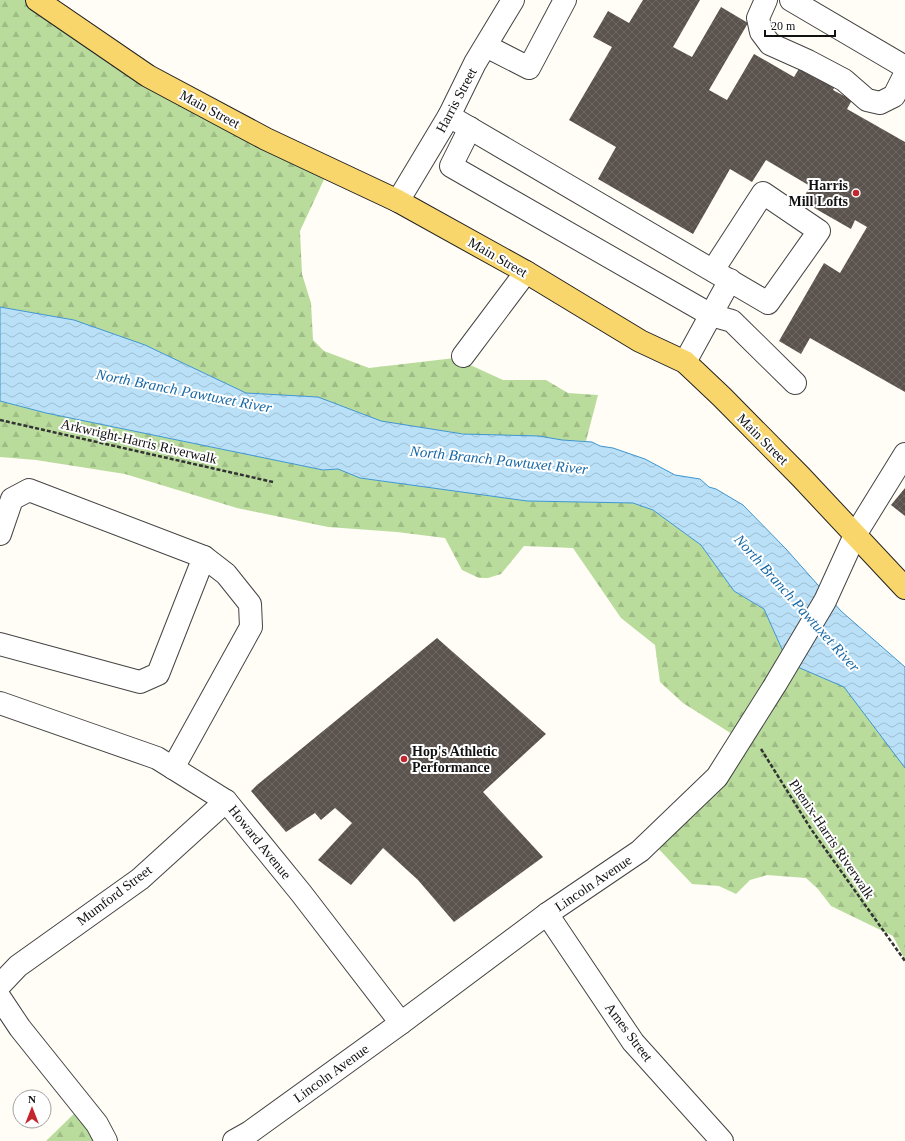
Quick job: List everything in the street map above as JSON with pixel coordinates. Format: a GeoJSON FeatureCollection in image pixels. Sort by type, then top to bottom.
{"type":"FeatureCollection","features":[{"type":"Feature","properties":{"kind":"main road","name":"Main Street"},"geometry":{"type":"LineString","coordinates":[[37,0],[148,76],[266,139],[398,201],[526,272],[640,341],[685,362],[796,472],[905,588]]}},
{"type":"Feature","properties":{"kind":"street","name":"Harris Street"},"geometry":{"type":"LineString","coordinates":[[398,201],[449,116],[464,84],[513,0]]}},
{"type":"Feature","properties":{"kind":"street"},"geometry":{"type":"LineString","coordinates":[[486,46],[529,68],[565,0]]}},
{"type":"Feature","properties":{"kind":"street"},"geometry":{"type":"LineString","coordinates":[[766,0],[758,18],[761,32],[770,44],[808,61],[844,80],[867,100],[880,103],[894,96],[905,74]]}},
{"type":"Feature","properties":{"kind":"street"},"geometry":{"type":"LineString","coordinates":[[791,0],[905,67]]}},
{"type":"Feature","properties":{"kind":"street"},"geometry":{"type":"LineString","coordinates":[[449,116],[721,275],[768,303],[819,231],[763,193],[721,275],[711,315],[685,362]]}},
{"type":"Feature","properties":{"kind":"street"},"geometry":{"type":"LineString","coordinates":[[470,128],[451,166],[711,315],[732,321],[795,383]]}},
{"type":"Feature","properties":{"kind":"street"},"geometry":{"type":"LineString","coordinates":[[463,356],[526,272]]}},
{"type":"Feature","properties":{"kind":"street","name":"Lincoln Avenue"},"geometry":{"type":"LineString","coordinates":[[234,1141],[250,1132],[401,1023],[547,914],[640,851],[717,777],[825,601],[855,535],[905,454]]}},
{"type":"Feature","properties":{"kind":"street"},"geometry":{"type":"LineString","coordinates":[[0,534],[12,499],[29,490],[204,558],[226,574],[250,604],[250,627],[173,768]]}},
{"type":"Feature","properties":{"kind":"street"},"geometry":{"type":"LineString","coordinates":[[0,644],[140,682],[158,674],[204,558]]}},
{"type":"Feature","properties":{"kind":"street","name":"Howard Avenue"},"geometry":{"type":"LineString","coordinates":[[0,703],[157,758],[226,801],[301,893],[401,1023]]}},
{"type":"Feature","properties":{"kind":"street","name":"Mumford Street"},"geometry":{"type":"LineString","coordinates":[[0,985],[18,966],[140,878],[226,801]]}},
{"type":"Feature","properties":{"kind":"street","name":"Ames Street"},"geometry":{"type":"LineString","coordinates":[[547,914],[633,1042],[722,1141]]}},
{"type":"Feature","properties":{"kind":"street"},"geometry":{"type":"LineString","coordinates":[[0,998],[20,1028],[97,1124],[106,1141]]}},
{"type":"Feature","properties":{"kind":"path","name":"Arkwright-Harris Riverwalk"},"geometry":{"type":"LineString","coordinates":[[0,420],[273,482]]}},
{"type":"Feature","properties":{"kind":"path","name":"Phenix-Harris Riverwalk"},"geometry":{"type":"LineString","coordinates":[[748,728],[811,829],[905,961]]}},
{"type":"Feature","properties":{"kind":"green space"},"geometry":{"type":"Polygon","coordinates":[[[0,0],[40,0],[327,173],[300,231],[302,274],[311,303],[313,340],[324,351],[369,368],[455,358],[503,380],[546,380],[568,393],[598,395],[586,441],[493,438],[383,422],[318,397],[246,393],[145,345],[74,320],[0,307],[0,0]]]}},
{"type":"Feature","properties":{"kind":"green space"},"geometry":{"type":"Polygon","coordinates":[[[0,401],[46,413],[323,470],[338,469],[360,478],[527,501],[633,503],[653,510],[701,545],[734,591],[764,609],[785,656],[849,689],[905,758],[905,960],[893,936],[831,906],[818,889],[806,878],[767,875],[750,880],[736,894],[719,886],[692,884],[652,842],[740,739],[683,703],[660,682],[655,645],[621,618],[573,548],[524,546],[501,574],[488,578],[479,578],[462,570],[445,538],[397,532],[328,527],[237,508],[125,474],[36,460],[0,457],[0,401]]]}},
{"type":"Feature","properties":{"kind":"green space"},"geometry":{"type":"Polygon","coordinates":[[[82,1106],[96,1141],[46,1141],[82,1106]]]}},
{"type":"Feature","properties":{"kind":"water","name":"North Branch Pawtuxet River"},"geometry":{"type":"Polygon","coordinates":[[[0,307],[74,320],[145,345],[246,393],[318,397],[381,421],[463,434],[539,436],[562,440],[592,442],[600,446],[613,448],[645,459],[675,475],[700,479],[709,487],[716,489],[743,505],[786,549],[841,611],[905,667],[905,768],[844,687],[793,665],[785,656],[764,609],[734,591],[701,545],[653,510],[633,503],[527,501],[360,478],[338,469],[323,470],[46,413],[0,401],[0,307]]]}},
{"type":"Feature","properties":{"kind":"building","name":"Harris Mill Lofts"},"geometry":{"type":"Polygon","coordinates":[[[643,0],[700,0],[673,47],[692,57],[721,7],[748,23],[709,90],[727,100],[754,54],[794,77],[803,62],[837,82],[833,90],[852,100],[847,109],[905,142],[905,392],[810,338],[801,354],[779,341],[824,263],[840,273],[867,227],[855,220],[851,229],[802,201],[810,186],[766,160],[752,182],[730,169],[693,234],[598,179],[616,147],[569,120],[612,47],[593,37],[608,11],[629,23],[643,0]]]}},
{"type":"Feature","properties":{"kind":"building"},"geometry":{"type":"Polygon","coordinates":[[[905,488],[905,516],[891,505],[905,488]]]}},
{"type":"Feature","properties":{"kind":"building","name":"Hop's Athletic Performance"},"geometry":{"type":"Polygon","coordinates":[[[437,638],[546,734],[483,792],[543,857],[454,922],[418,880],[383,848],[351,885],[318,860],[352,823],[335,808],[321,820],[315,813],[286,832],[251,791],[437,638]]]}},
{"type":"Feature","properties":{"kind":"place","name":"Harris Mill Lofts"},"geometry":{"type":"Point","coordinates":[856,193]}},
{"type":"Feature","properties":{"kind":"place","name":"Hop's Athletic Performance"},"geometry":{"type":"Point","coordinates":[404,759]}}]}
